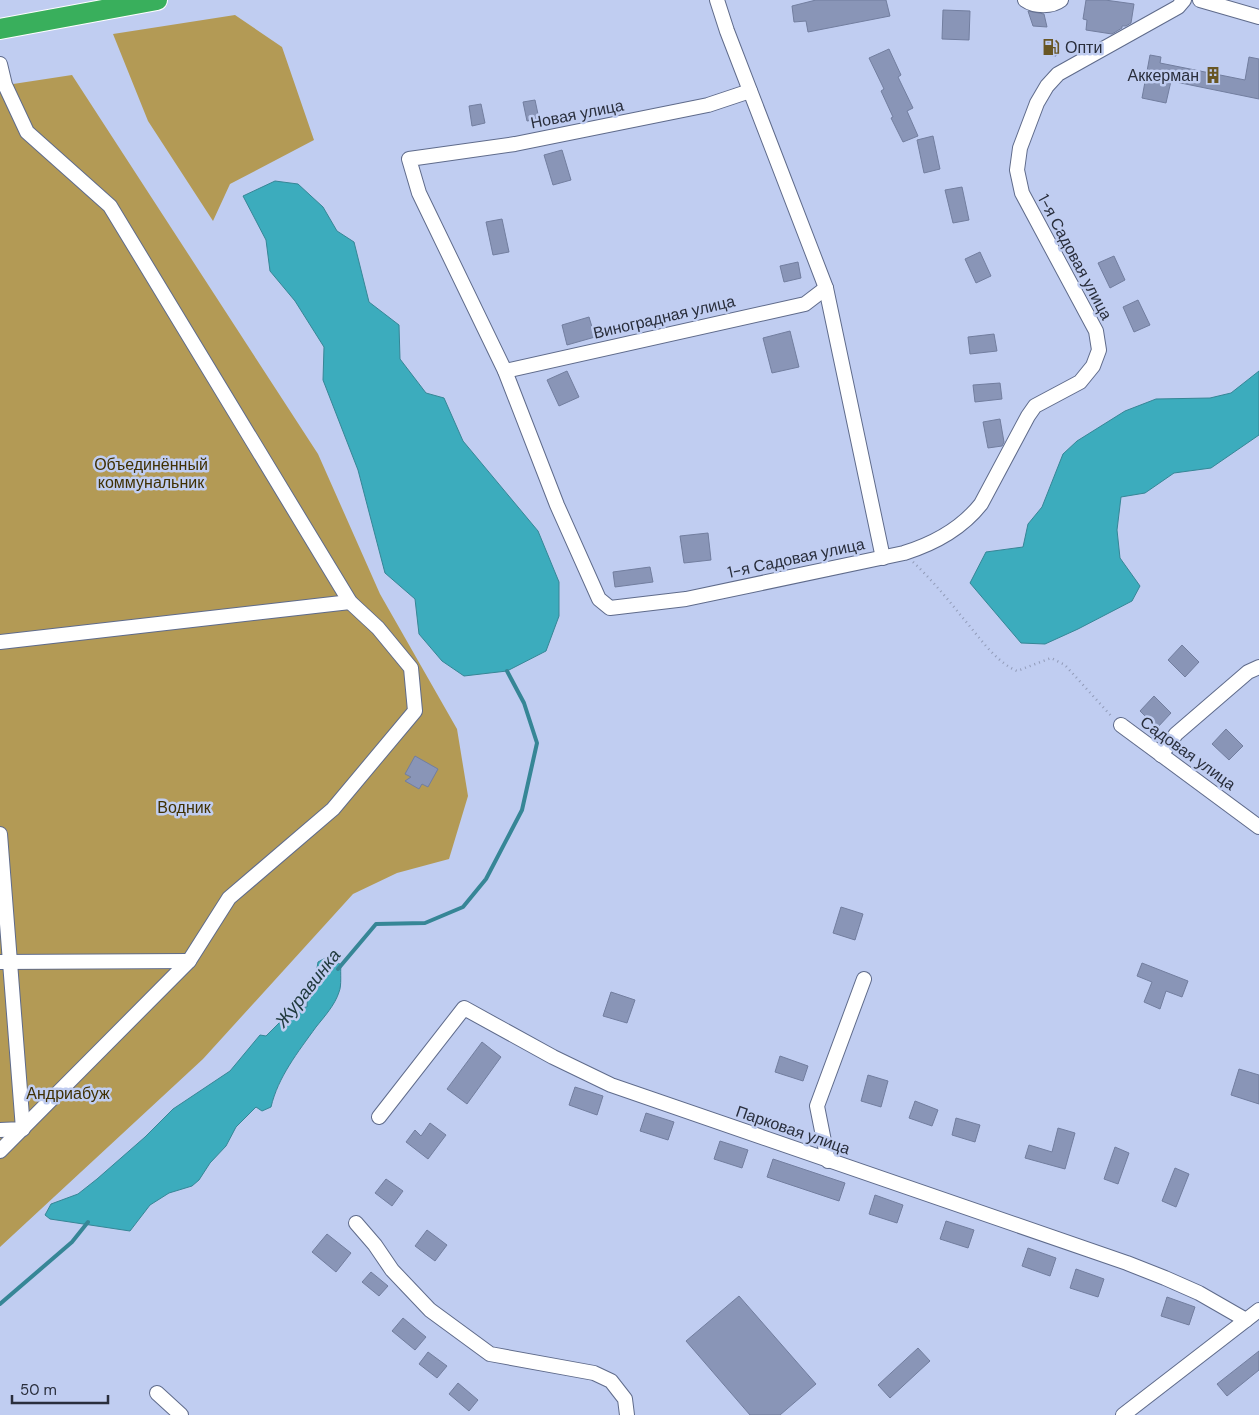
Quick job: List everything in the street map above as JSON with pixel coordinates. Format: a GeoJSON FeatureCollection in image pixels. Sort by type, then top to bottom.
{"type":"FeatureCollection","features":[{"type":"Feature","properties":{"kind":"highway"},"geometry":{"type":"LineString","coordinates":[[0,28],[156,0]]}},
{"type":"Feature","properties":{"kind":"street"},"geometry":{"type":"LineString","coordinates":[[717,0],[726,31],[826,288],[883,558]]}},
{"type":"Feature","properties":{"kind":"street"},"geometry":{"type":"LineString","coordinates":[[1025,0],[1047,6],[1061,0]]}},
{"type":"Feature","properties":{"kind":"street","name":"1-я Садовая улица"},"geometry":{"type":"LineString","coordinates":[[505,371],[568,531],[599,599],[610,608],[686,599],[883,558],[920,548],[958,527],[971,516],[981,504],[1035,406],[1080,382],[1093,366],[1099,350],[1096,331],[1022,193],[1016,170],[1020,148],[1038,103],[1047,86],[1058,74],[1178,7],[1184,0]]}},
{"type":"Feature","properties":{"kind":"street"},"geometry":{"type":"LineString","coordinates":[[1206,1],[1259,17]]}},
{"type":"Feature","properties":{"kind":"street"},"geometry":{"type":"LineString","coordinates":[[0,64],[2,86],[27,132],[110,206],[350,602],[378,628],[410,668],[415,711],[333,809],[229,898],[189,961],[0,1151]]}},
{"type":"Feature","properties":{"kind":"street","name":"Новая улица"},"geometry":{"type":"LineString","coordinates":[[505,371],[419,193],[409,159],[525,142],[708,105],[750,91]]}},
{"type":"Feature","properties":{"kind":"street","name":"Виноградная улица"},"geometry":{"type":"LineString","coordinates":[[505,371],[805,304],[826,288]]}},
{"type":"Feature","properties":{"kind":"street"},"geometry":{"type":"LineString","coordinates":[[0,642],[350,602]]}},
{"type":"Feature","properties":{"kind":"street"},"geometry":{"type":"LineString","coordinates":[[1161,755],[1176,734],[1248,672],[1259,667]]}},
{"type":"Feature","properties":{"kind":"street","name":"Садовая улица"},"geometry":{"type":"LineString","coordinates":[[1121,725],[1259,827]]}},
{"type":"Feature","properties":{"kind":"street"},"geometry":{"type":"LineString","coordinates":[[0,834],[5,961],[23,1129]]}},
{"type":"Feature","properties":{"kind":"street"},"geometry":{"type":"LineString","coordinates":[[5,961],[189,961]]}},
{"type":"Feature","properties":{"kind":"street"},"geometry":{"type":"LineString","coordinates":[[828,1161],[817,1106],[864,979]]}},
{"type":"Feature","properties":{"kind":"street","name":"Парковая улица"},"geometry":{"type":"LineString","coordinates":[[379,1117],[464,1008],[553,1057],[611,1085],[1165,1278],[1199,1293],[1246,1320]]}},
{"type":"Feature","properties":{"kind":"street"},"geometry":{"type":"LineString","coordinates":[[0,1130],[23,1129]]}},
{"type":"Feature","properties":{"kind":"street"},"geometry":{"type":"LineString","coordinates":[[356,1223],[375,1245],[392,1270],[430,1310],[490,1354],[594,1373],[611,1381],[625,1399],[627,1415]]}},
{"type":"Feature","properties":{"kind":"street"},"geometry":{"type":"LineString","coordinates":[[1123,1415],[1259,1310]]}},
{"type":"Feature","properties":{"kind":"street"},"geometry":{"type":"LineString","coordinates":[[157,1393],[181,1415]]}},
{"type":"Feature","properties":{"kind":"path"},"geometry":{"type":"LineString","coordinates":[[904,553],[932,581],[992,653],[1008,667],[1017,671],[1051,658],[1065,665],[1104,710],[1121,725]]}},
{"type":"Feature","properties":{"kind":"green space"},"geometry":{"type":"Polygon","coordinates":[[[235,15],[282,47],[314,140],[230,184],[213,221],[148,121],[113,34],[235,15]]]}},
{"type":"Feature","properties":{"kind":"green space"},"geometry":{"type":"Polygon","coordinates":[[[72,75],[318,454],[380,594],[457,729],[468,796],[449,859],[397,873],[353,894],[203,1059],[0,1247],[0,86],[72,75]]]}},
{"type":"Feature","properties":{"kind":"water"},"geometry":{"type":"Polygon","coordinates":[[[275,181],[298,184],[323,207],[337,231],[354,242],[369,302],[399,325],[400,359],[426,393],[444,398],[463,441],[538,531],[559,582],[559,616],[546,651],[507,671],[464,676],[442,661],[419,634],[415,599],[385,573],[358,470],[323,380],[324,347],[295,301],[270,271],[266,240],[243,196],[275,181]]]}},
{"type":"Feature","properties":{"kind":"water"},"geometry":{"type":"Polygon","coordinates":[[[1259,371],[1259,435],[1211,468],[1174,473],[1145,493],[1121,497],[1117,530],[1120,558],[1140,586],[1132,601],[1045,644],[1021,643],[970,583],[986,552],[1023,547],[1028,524],[1042,507],[1063,454],[1077,441],[1125,411],[1156,399],[1210,398],[1231,393],[1259,371]]]}},
{"type":"Feature","properties":{"kind":"water"},"geometry":{"type":"Polygon","coordinates":[[[329,956],[341,965],[340,989],[335,1002],[289,1065],[278,1085],[271,1107],[262,1111],[256,1107],[236,1127],[226,1146],[210,1163],[199,1180],[192,1186],[169,1193],[150,1205],[130,1231],[50,1219],[45,1215],[51,1204],[78,1194],[97,1179],[145,1137],[173,1109],[230,1071],[260,1035],[266,1036],[283,1019],[286,1009],[307,1007],[308,987],[316,974],[318,962],[329,956]]]}},
{"type":"Feature","properties":{"kind":"building"},"geometry":{"type":"Polygon","coordinates":[[[816,0],[886,0],[890,16],[808,32],[806,21],[794,22],[792,6],[816,0]]]}},
{"type":"Feature","properties":{"kind":"building"},"geometry":{"type":"Polygon","coordinates":[[[1086,0],[1105,0],[1134,4],[1131,23],[1122,26],[1122,28],[1112,34],[1086,30],[1087,20],[1083,19],[1086,0]]]}},
{"type":"Feature","properties":{"kind":"building"},"geometry":{"type":"Polygon","coordinates":[[[943,10],[970,11],[969,40],[942,39],[943,10]]]}},
{"type":"Feature","properties":{"kind":"building"},"geometry":{"type":"Polygon","coordinates":[[[1028,11],[1044,14],[1047,27],[1033,26],[1028,11]]]}},
{"type":"Feature","properties":{"kind":"building"},"geometry":{"type":"Polygon","coordinates":[[[1044,41],[1057,42],[1056,56],[1043,55],[1044,41]]]}},
{"type":"Feature","properties":{"kind":"building"},"geometry":{"type":"Polygon","coordinates":[[[889,49],[901,75],[898,77],[913,108],[907,111],[918,136],[903,142],[891,118],[893,117],[881,91],[884,89],[869,58],[889,49]]]}},
{"type":"Feature","properties":{"kind":"building"},"geometry":{"type":"Polygon","coordinates":[[[1150,55],[1161,57],[1160,63],[1245,80],[1249,57],[1259,59],[1259,99],[1171,81],[1166,103],[1142,98],[1150,55]]]}},
{"type":"Feature","properties":{"kind":"building"},"geometry":{"type":"Polygon","coordinates":[[[535,100],[539,119],[527,121],[523,102],[535,100]]]}},
{"type":"Feature","properties":{"kind":"building"},"geometry":{"type":"Polygon","coordinates":[[[481,104],[485,123],[472,126],[469,106],[481,104]]]}},
{"type":"Feature","properties":{"kind":"building"},"geometry":{"type":"Polygon","coordinates":[[[933,136],[940,169],[924,173],[917,140],[933,136]]]}},
{"type":"Feature","properties":{"kind":"building"},"geometry":{"type":"Polygon","coordinates":[[[562,150],[571,180],[553,185],[544,155],[562,150]]]}},
{"type":"Feature","properties":{"kind":"building"},"geometry":{"type":"Polygon","coordinates":[[[962,187],[969,220],[953,223],[945,190],[962,187]]]}},
{"type":"Feature","properties":{"kind":"building"},"geometry":{"type":"Polygon","coordinates":[[[502,219],[509,252],[493,255],[486,222],[502,219]]]}},
{"type":"Feature","properties":{"kind":"building"},"geometry":{"type":"Polygon","coordinates":[[[980,252],[991,276],[976,283],[965,259],[980,252]]]}},
{"type":"Feature","properties":{"kind":"building"},"geometry":{"type":"Polygon","coordinates":[[[1114,256],[1125,280],[1110,288],[1098,263],[1114,256]]]}},
{"type":"Feature","properties":{"kind":"building"},"geometry":{"type":"Polygon","coordinates":[[[798,262],[801,278],[784,282],[780,266],[798,262]]]}},
{"type":"Feature","properties":{"kind":"building"},"geometry":{"type":"Polygon","coordinates":[[[1138,300],[1150,325],[1134,332],[1123,307],[1138,300]]]}},
{"type":"Feature","properties":{"kind":"building"},"geometry":{"type":"Polygon","coordinates":[[[589,317],[595,337],[567,345],[562,325],[589,317]]]}},
{"type":"Feature","properties":{"kind":"building"},"geometry":{"type":"Polygon","coordinates":[[[790,331],[799,367],[772,373],[763,338],[790,331]]]}},
{"type":"Feature","properties":{"kind":"building"},"geometry":{"type":"Polygon","coordinates":[[[994,334],[997,351],[970,354],[968,337],[994,334]]]}},
{"type":"Feature","properties":{"kind":"building"},"geometry":{"type":"Polygon","coordinates":[[[567,371],[579,397],[559,406],[547,380],[567,371]]]}},
{"type":"Feature","properties":{"kind":"building"},"geometry":{"type":"Polygon","coordinates":[[[1000,383],[1002,399],[975,402],[973,385],[1000,383]]]}},
{"type":"Feature","properties":{"kind":"building"},"geometry":{"type":"Polygon","coordinates":[[[1000,419],[1004,442],[1002,446],[988,448],[983,422],[1000,419]]]}},
{"type":"Feature","properties":{"kind":"building"},"geometry":{"type":"Polygon","coordinates":[[[708,533],[711,560],[684,563],[680,536],[708,533]]]}},
{"type":"Feature","properties":{"kind":"building"},"geometry":{"type":"Polygon","coordinates":[[[650,567],[653,582],[615,587],[613,572],[650,567]]]}},
{"type":"Feature","properties":{"kind":"building"},"geometry":{"type":"Polygon","coordinates":[[[1182,645],[1199,662],[1185,677],[1168,660],[1182,645]]]}},
{"type":"Feature","properties":{"kind":"building"},"geometry":{"type":"Polygon","coordinates":[[[1154,696],[1171,713],[1157,728],[1140,711],[1154,696]]]}},
{"type":"Feature","properties":{"kind":"building"},"geometry":{"type":"Polygon","coordinates":[[[1226,729],[1243,746],[1229,760],[1212,744],[1226,729]]]}},
{"type":"Feature","properties":{"kind":"building"},"geometry":{"type":"Polygon","coordinates":[[[415,756],[438,769],[428,787],[422,784],[419,789],[405,781],[411,777],[405,774],[415,756]]]}},
{"type":"Feature","properties":{"kind":"building"},"geometry":{"type":"Polygon","coordinates":[[[841,907],[863,914],[855,940],[833,933],[841,907]]]}},
{"type":"Feature","properties":{"kind":"building"},"geometry":{"type":"Polygon","coordinates":[[[1142,963],[1188,981],[1182,997],[1166,991],[1160,1009],[1144,1002],[1152,982],[1137,976],[1142,963]]]}},
{"type":"Feature","properties":{"kind":"building"},"geometry":{"type":"Polygon","coordinates":[[[611,992],[635,1000],[627,1023],[603,1016],[611,992]]]}},
{"type":"Feature","properties":{"kind":"building"},"geometry":{"type":"Polygon","coordinates":[[[482,1042],[501,1057],[467,1104],[447,1089],[482,1042]]]}},
{"type":"Feature","properties":{"kind":"building"},"geometry":{"type":"Polygon","coordinates":[[[780,1056],[808,1066],[803,1081],[775,1072],[780,1056]]]}},
{"type":"Feature","properties":{"kind":"building"},"geometry":{"type":"Polygon","coordinates":[[[1239,1069],[1259,1075],[1259,1104],[1231,1095],[1239,1069]]]}},
{"type":"Feature","properties":{"kind":"building"},"geometry":{"type":"Polygon","coordinates":[[[868,1075],[888,1081],[881,1107],[861,1101],[868,1075]]]}},
{"type":"Feature","properties":{"kind":"building"},"geometry":{"type":"Polygon","coordinates":[[[575,1087],[603,1096],[597,1115],[569,1105],[575,1087]]]}},
{"type":"Feature","properties":{"kind":"building"},"geometry":{"type":"Polygon","coordinates":[[[915,1101],[938,1110],[932,1126],[909,1118],[915,1101]]]}},
{"type":"Feature","properties":{"kind":"building"},"geometry":{"type":"Polygon","coordinates":[[[646,1113],[674,1122],[668,1140],[640,1131],[646,1113]]]}},
{"type":"Feature","properties":{"kind":"building"},"geometry":{"type":"Polygon","coordinates":[[[956,1118],[980,1125],[975,1142],[952,1135],[956,1118]]]}},
{"type":"Feature","properties":{"kind":"building"},"geometry":{"type":"Polygon","coordinates":[[[430,1123],[446,1135],[428,1159],[406,1142],[415,1130],[421,1136],[430,1123]]]}},
{"type":"Feature","properties":{"kind":"building"},"geometry":{"type":"Polygon","coordinates":[[[1058,1128],[1075,1133],[1065,1169],[1025,1158],[1029,1145],[1052,1152],[1058,1128]]]}},
{"type":"Feature","properties":{"kind":"building"},"geometry":{"type":"Polygon","coordinates":[[[720,1141],[748,1150],[742,1168],[714,1159],[720,1141]]]}},
{"type":"Feature","properties":{"kind":"building"},"geometry":{"type":"Polygon","coordinates":[[[1115,1147],[1129,1153],[1118,1184],[1104,1179],[1115,1147]]]}},
{"type":"Feature","properties":{"kind":"building"},"geometry":{"type":"Polygon","coordinates":[[[773,1159],[845,1183],[839,1201],[767,1177],[773,1159]]]}},
{"type":"Feature","properties":{"kind":"building"},"geometry":{"type":"Polygon","coordinates":[[[1175,1168],[1189,1174],[1176,1207],[1162,1201],[1175,1168]]]}},
{"type":"Feature","properties":{"kind":"building"},"geometry":{"type":"Polygon","coordinates":[[[386,1179],[403,1191],[392,1206],[375,1193],[386,1179]]]}},
{"type":"Feature","properties":{"kind":"building"},"geometry":{"type":"Polygon","coordinates":[[[875,1195],[903,1205],[897,1223],[869,1214],[875,1195]]]}},
{"type":"Feature","properties":{"kind":"building"},"geometry":{"type":"Polygon","coordinates":[[[946,1221],[974,1230],[968,1248],[940,1239],[946,1221]]]}},
{"type":"Feature","properties":{"kind":"building"},"geometry":{"type":"Polygon","coordinates":[[[427,1230],[447,1245],[435,1261],[415,1246],[427,1230]]]}},
{"type":"Feature","properties":{"kind":"building"},"geometry":{"type":"Polygon","coordinates":[[[327,1234],[351,1253],[336,1272],[312,1252],[327,1234]]]}},
{"type":"Feature","properties":{"kind":"building"},"geometry":{"type":"Polygon","coordinates":[[[1028,1248],[1056,1258],[1050,1276],[1022,1266],[1028,1248]]]}},
{"type":"Feature","properties":{"kind":"building"},"geometry":{"type":"Polygon","coordinates":[[[1076,1269],[1104,1279],[1098,1297],[1070,1288],[1076,1269]]]}},
{"type":"Feature","properties":{"kind":"building"},"geometry":{"type":"Polygon","coordinates":[[[371,1272],[388,1286],[379,1296],[362,1282],[371,1272]]]}},
{"type":"Feature","properties":{"kind":"building"},"geometry":{"type":"Polygon","coordinates":[[[739,1296],[816,1384],[780,1415],[750,1415],[686,1341],[739,1296]]]}},
{"type":"Feature","properties":{"kind":"building"},"geometry":{"type":"Polygon","coordinates":[[[1167,1297],[1195,1307],[1189,1325],[1161,1316],[1167,1297]]]}},
{"type":"Feature","properties":{"kind":"building"},"geometry":{"type":"Polygon","coordinates":[[[403,1318],[426,1337],[415,1350],[392,1331],[403,1318]]]}},
{"type":"Feature","properties":{"kind":"building"},"geometry":{"type":"Polygon","coordinates":[[[918,1348],[930,1361],[890,1398],[878,1385],[918,1348]]]}},
{"type":"Feature","properties":{"kind":"building"},"geometry":{"type":"Polygon","coordinates":[[[1259,1351],[1259,1370],[1227,1396],[1217,1384],[1259,1351]]]}},
{"type":"Feature","properties":{"kind":"building"},"geometry":{"type":"Polygon","coordinates":[[[428,1352],[447,1366],[437,1378],[419,1364],[428,1352]]]}},
{"type":"Feature","properties":{"kind":"building"},"geometry":{"type":"Polygon","coordinates":[[[458,1383],[478,1400],[469,1411],[449,1394],[458,1383]]]}},
{"type":"Feature","properties":{"kind":"waterway","name":"Журавинка"},"geometry":{"type":"LineString","coordinates":[[338,969],[376,924],[425,923],[463,907],[486,879],[522,810],[537,743],[524,703],[507,671]]}},
{"type":"Feature","properties":{"kind":"waterway","name":"Журавинка"},"geometry":{"type":"LineString","coordinates":[[0,1304],[72,1242],[88,1222]]}},
{"type":"Feature","properties":{"kind":"place","name":"Опти"},"geometry":{"type":"Point","coordinates":[1051,47]}},
{"type":"Feature","properties":{"kind":"place","name":"Аккерман"},"geometry":{"type":"Point","coordinates":[1213,75]}},
{"type":"Feature","properties":{"kind":"park label","name":"Объединённый коммунальник"},"geometry":{"type":"Point","coordinates":[151,473]}},
{"type":"Feature","properties":{"kind":"park label","name":"Водник"},"geometry":{"type":"Point","coordinates":[184,807]}},
{"type":"Feature","properties":{"kind":"park label","name":"Андриабуж"},"geometry":{"type":"Point","coordinates":[68,1093]}}]}
